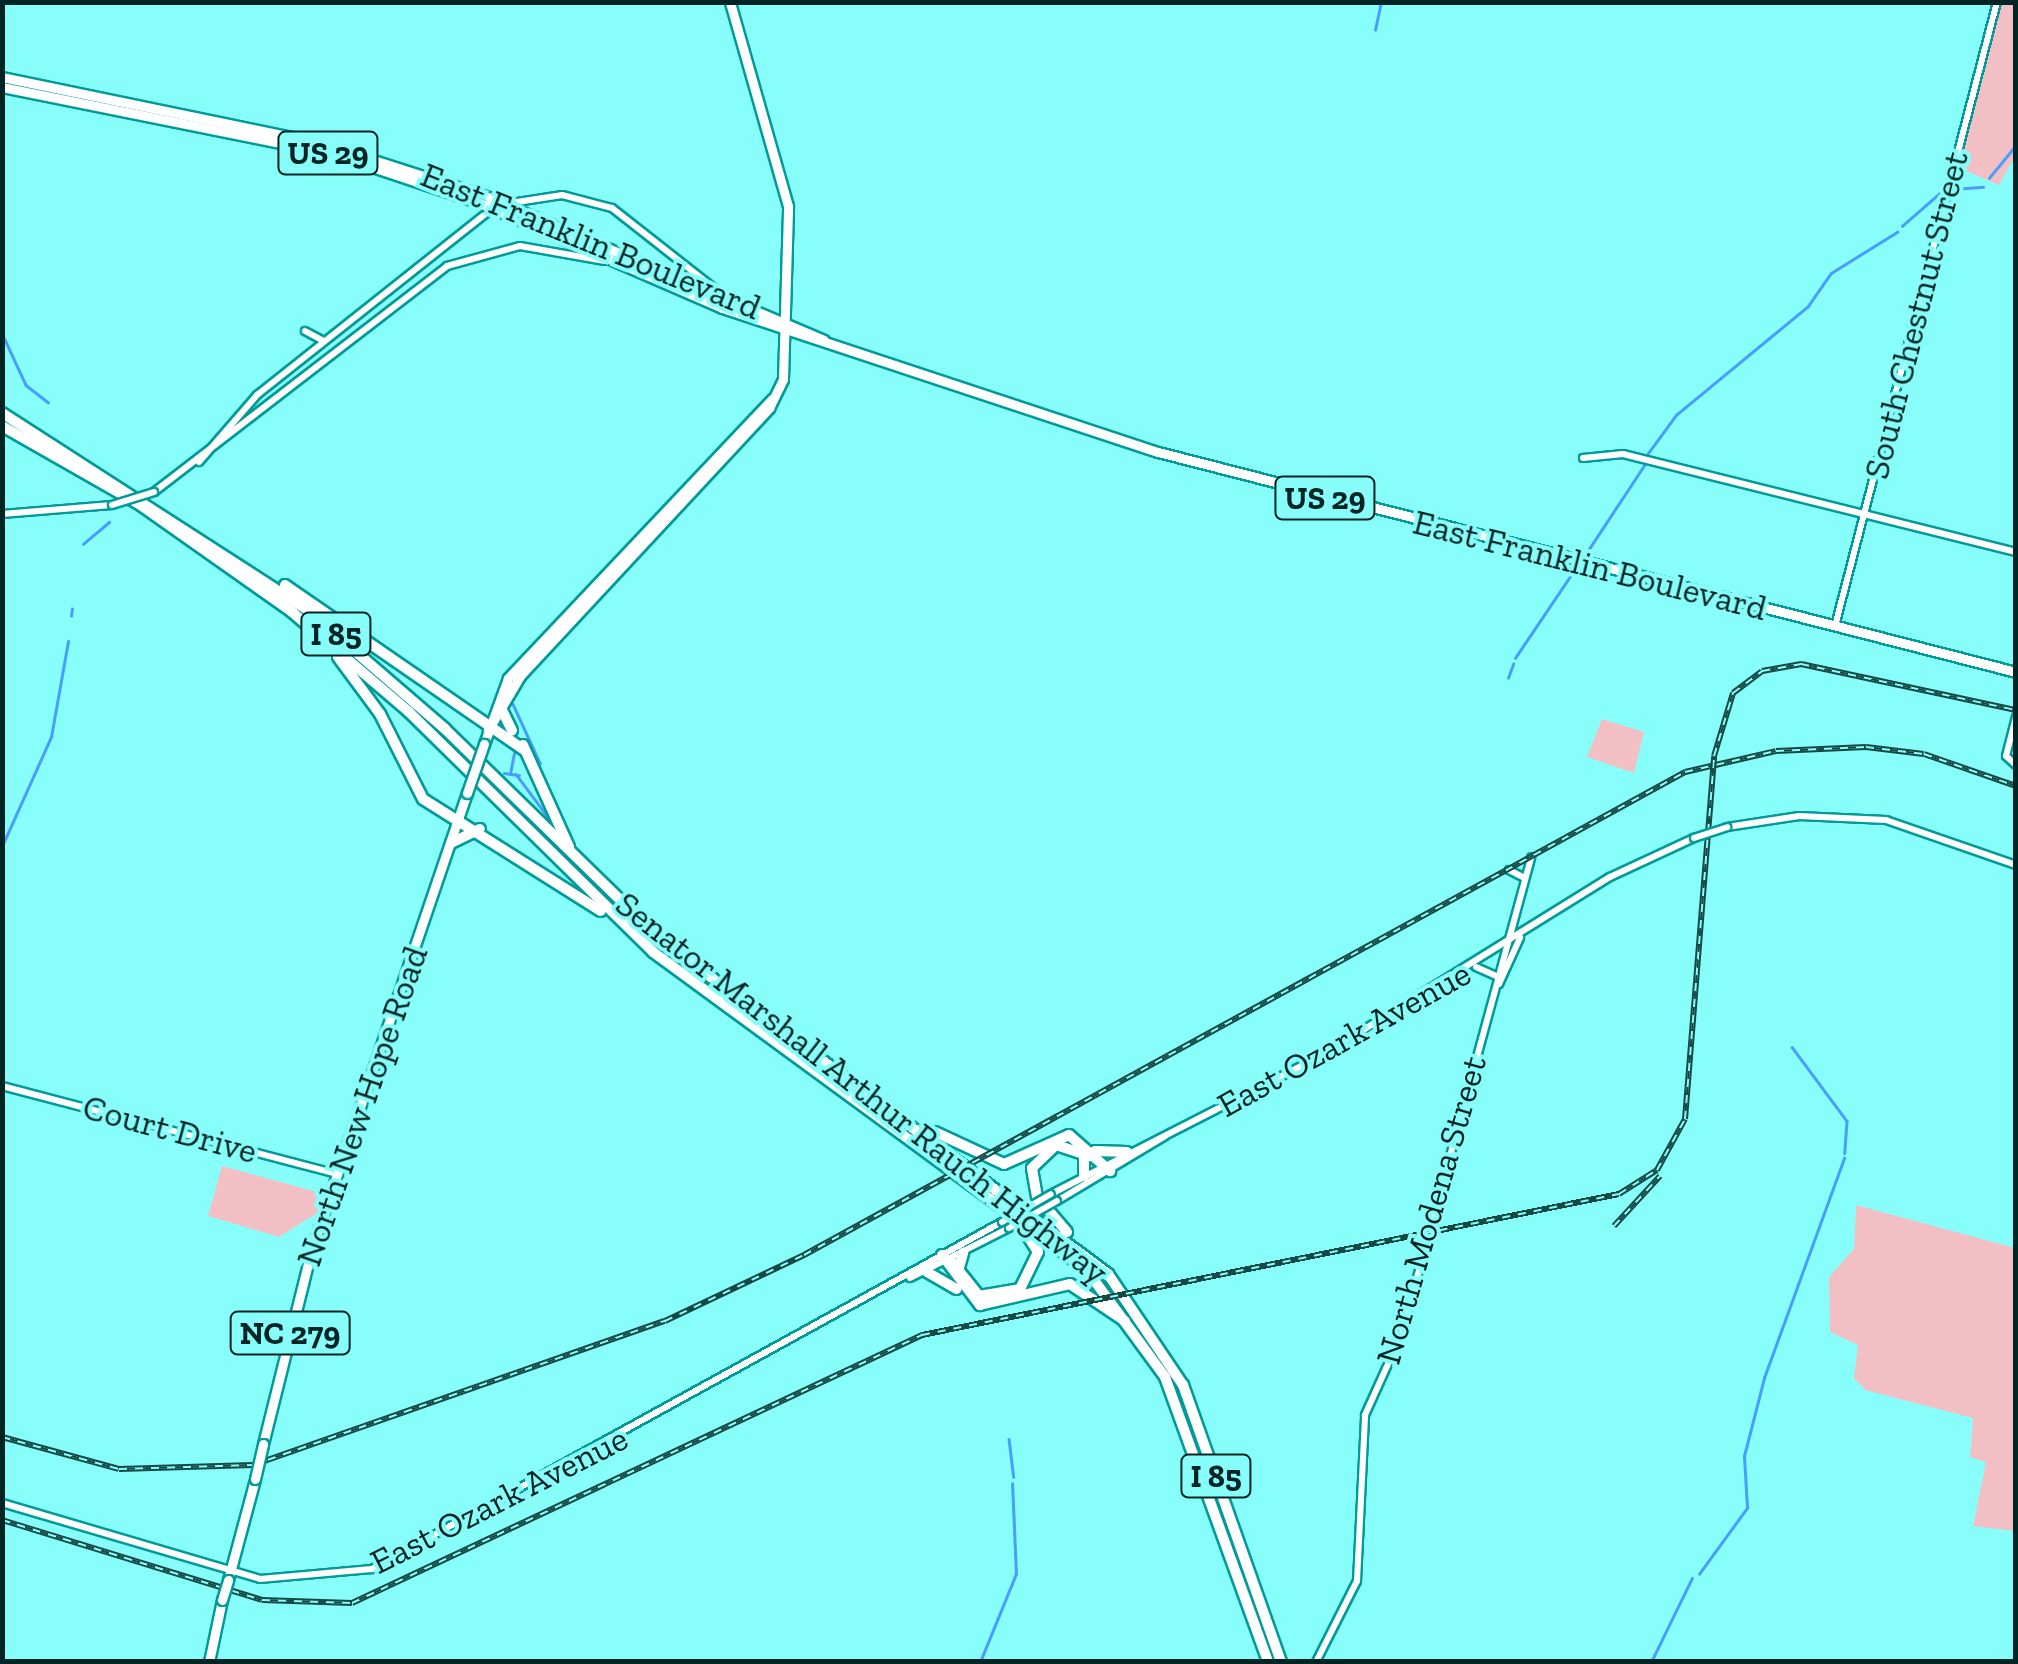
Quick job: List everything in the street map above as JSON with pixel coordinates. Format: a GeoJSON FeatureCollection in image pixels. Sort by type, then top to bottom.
{"type":"FeatureCollection","features":[{"type":"Feature","properties":{"kind":"highway","name":"Senator Marshall Arthur Rauch Highway"},"geometry":{"type":"LineString","coordinates":[[2,414],[245,562],[445,729],[583,868],[708,976],[1084,1251],[1131,1300],[1182,1385],[1281,1662]]}},
{"type":"Feature","properties":{"kind":"highway","name":"Senator Marshall Arthur Rauch Highway"},"geometry":{"type":"LineString","coordinates":[[2,426],[168,523],[308,626],[409,712],[653,952],[1006,1205],[1086,1269],[1152,1352],[1268,1662]]}},
{"type":"Feature","properties":{"kind":"highway"},"geometry":{"type":"LineString","coordinates":[[245,562],[524,750]]}},
{"type":"Feature","properties":{"kind":"highway"},"geometry":{"type":"LineString","coordinates":[[308,626],[370,696],[418,793],[480,829],[653,952]]}},
{"type":"Feature","properties":{"kind":"highway"},"geometry":{"type":"LineString","coordinates":[[501,708],[583,868]]}},
{"type":"Feature","properties":{"kind":"highway"},"geometry":{"type":"LineString","coordinates":[[451,843],[480,829]]}},
{"type":"Feature","properties":{"kind":"highway"},"geometry":{"type":"LineString","coordinates":[[866,1089],[991,1162],[1010,1163],[1062,1134],[1089,1151],[1105,1169]]}},
{"type":"Feature","properties":{"kind":"highway"},"geometry":{"type":"LineString","coordinates":[[1084,1251],[1039,1200],[1032,1176],[1051,1147],[1127,1152]]}},
{"type":"Feature","properties":{"kind":"highway"},"geometry":{"type":"LineString","coordinates":[[1084,1176],[1089,1151]]}},
{"type":"Feature","properties":{"kind":"highway"},"geometry":{"type":"LineString","coordinates":[[946,1258],[973,1292],[994,1299],[1031,1279],[1036,1245],[1006,1205]]}},
{"type":"Feature","properties":{"kind":"highway"},"geometry":{"type":"LineString","coordinates":[[958,1272],[963,1253]]}},
{"type":"Feature","properties":{"kind":"highway"},"geometry":{"type":"LineString","coordinates":[[946,1258],[968,1298]]}},
{"type":"Feature","properties":{"kind":"highway"},"geometry":{"type":"LineString","coordinates":[[927,1272],[968,1298],[995,1306],[1070,1284],[1098,1295],[1152,1352]]}},
{"type":"Feature","properties":{"kind":"main road","name":"North New Hope Road"},"geometry":{"type":"LineString","coordinates":[[490,724],[772,398],[789,327],[782,171],[730,2]]}},
{"type":"Feature","properties":{"kind":"main road","name":"South Chestnut Street"},"geometry":{"type":"LineString","coordinates":[[1835,627],[1997,2]]}},
{"type":"Feature","properties":{"kind":"main road","name":"East Franklin Boulevard"},"geometry":{"type":"LineString","coordinates":[[2,78],[317,142],[483,200],[723,294],[789,327]]}},
{"type":"Feature","properties":{"kind":"main road","name":"East Franklin Boulevard"},"geometry":{"type":"LineString","coordinates":[[2,87],[325,152],[483,200]]}},
{"type":"Feature","properties":{"kind":"main road"},"geometry":{"type":"LineString","coordinates":[[199,462],[240,410],[476,218],[534,196],[612,208],[723,294]]}},
{"type":"Feature","properties":{"kind":"main road","name":"East Franklin Boulevard"},"geometry":{"type":"LineString","coordinates":[[517,214],[618,264],[824,340],[1242,476],[2016,672]]}},
{"type":"Feature","properties":{"kind":"main road"},"geometry":{"type":"LineString","coordinates":[[2,514],[112,505],[154,492],[199,462],[457,261],[533,246],[618,264]]}},
{"type":"Feature","properties":{"kind":"main road"},"geometry":{"type":"LineString","coordinates":[[765,312],[790,299]]}},
{"type":"Feature","properties":{"kind":"main road"},"geometry":{"type":"LineString","coordinates":[[305,331],[314,342],[328,338]]}},
{"type":"Feature","properties":{"kind":"main road","name":"North New Hope Road"},"geometry":{"type":"LineString","coordinates":[[210,1662],[222,1600],[337,1174],[508,678],[718,450],[772,398]]}},
{"type":"Feature","properties":{"kind":"main road"},"geometry":{"type":"LineString","coordinates":[[714,466],[718,450]]}},
{"type":"Feature","properties":{"kind":"main road"},"geometry":{"type":"LineString","coordinates":[[1584,458],[1623,454],[2016,552]]}},
{"type":"Feature","properties":{"kind":"main road"},"geometry":{"type":"LineString","coordinates":[[2016,717],[2006,759],[2016,765]]}},
{"type":"Feature","properties":{"kind":"main road","name":"East Ozark Avenue"},"geometry":{"type":"LineString","coordinates":[[2,1502],[229,1576],[297,1582],[396,1560],[1476,967],[1610,876],[1694,838],[1727,827],[1863,817],[1950,836],[2016,865]]}},
{"type":"Feature","properties":{"kind":"main road","name":"North Modena Street"},"geometry":{"type":"LineString","coordinates":[[1316,1662],[1357,1581],[1364,1415],[1398,1346],[1530,858]]}},
{"type":"Feature","properties":{"kind":"main road"},"geometry":{"type":"LineString","coordinates":[[1509,870],[1523,877]]}},
{"type":"Feature","properties":{"kind":"main road","name":"North Modena Street"},"geometry":{"type":"LineString","coordinates":[[1498,981],[1506,973],[1520,938]]}},
{"type":"Feature","properties":{"kind":"main road","name":"North Modena Street"},"geometry":{"type":"LineString","coordinates":[[1506,948],[1506,973]]}},
{"type":"Feature","properties":{"kind":"main road"},"geometry":{"type":"LineString","coordinates":[[1476,967],[1498,981]]}},
{"type":"Feature","properties":{"kind":"main road","name":"Court Drive"},"geometry":{"type":"LineString","coordinates":[[2,1086],[337,1174]]}},
{"type":"Feature","properties":{"kind":"main road","name":"East Ozark Avenue"},"geometry":{"type":"LineString","coordinates":[[1054,1198],[1084,1176],[1105,1169],[1127,1152],[1166,1135]]}},
{"type":"Feature","properties":{"kind":"main road","name":"East Ozark Avenue"},"geometry":{"type":"LineString","coordinates":[[910,1278],[963,1253],[1005,1225]]}},
{"type":"Feature","properties":{"kind":"shaded area"},"geometry":{"type":"Polygon","coordinates":[[[2001,3],[2015,3],[2015,156],[1999,185],[1957,167],[2001,3]]]}},
{"type":"Feature","properties":{"kind":"shaded area"},"geometry":{"type":"Polygon","coordinates":[[[1602,719],[1644,732],[1634,773],[1587,757],[1602,719]]]}},
{"type":"Feature","properties":{"kind":"shaded area"},"geometry":{"type":"Polygon","coordinates":[[[222,1166],[324,1194],[317,1213],[279,1237],[208,1216],[222,1166]]]}},
{"type":"Feature","properties":{"kind":"shaded area"},"geometry":{"type":"Polygon","coordinates":[[[1856,1205],[2015,1248],[2015,1531],[1973,1526],[1986,1462],[1970,1457],[1973,1418],[1865,1390],[1854,1378],[1858,1345],[1830,1332],[1829,1277],[1854,1249],[1856,1205]]]}},
{"type":"Feature","properties":{"kind":"waterway"},"geometry":{"type":"LineString","coordinates":[[1375,30],[1381,2]]}},
{"type":"Feature","properties":{"kind":"waterway"},"geometry":{"type":"LineString","coordinates":[[1989,178],[2016,145]]}},
{"type":"Feature","properties":{"kind":"waterway"},"geometry":{"type":"LineString","coordinates":[[1952,189],[1983,187]]}},
{"type":"Feature","properties":{"kind":"waterway"},"geometry":{"type":"LineString","coordinates":[[1902,226],[1941,192]]}},
{"type":"Feature","properties":{"kind":"waterway"},"geometry":{"type":"LineString","coordinates":[[1646,456],[1676,415],[1808,306],[1831,273],[1897,232]]}},
{"type":"Feature","properties":{"kind":"waterway"},"geometry":{"type":"LineString","coordinates":[[2,333],[26,385],[48,402]]}},
{"type":"Feature","properties":{"kind":"waterway"},"geometry":{"type":"LineString","coordinates":[[1585,555],[1645,464]]}},
{"type":"Feature","properties":{"kind":"waterway"},"geometry":{"type":"LineString","coordinates":[[83,544],[109,522]]}},
{"type":"Feature","properties":{"kind":"waterway"},"geometry":{"type":"LineString","coordinates":[[1515,658],[1575,569]]}},
{"type":"Feature","properties":{"kind":"waterway"},"geometry":{"type":"LineString","coordinates":[[71,616],[72,609]]}},
{"type":"Feature","properties":{"kind":"waterway"},"geometry":{"type":"LineString","coordinates":[[2,846],[51,737],[68,642]]}},
{"type":"Feature","properties":{"kind":"waterway"},"geometry":{"type":"LineString","coordinates":[[1508,678],[1513,664]]}},
{"type":"Feature","properties":{"kind":"waterway"},"geometry":{"type":"LineString","coordinates":[[513,704],[540,763]]}},
{"type":"Feature","properties":{"kind":"waterway"},"geometry":{"type":"LineString","coordinates":[[510,774],[515,748]]}},
{"type":"Feature","properties":{"kind":"waterway"},"geometry":{"type":"LineString","coordinates":[[504,773],[519,775]]}},
{"type":"Feature","properties":{"kind":"waterway"},"geometry":{"type":"LineString","coordinates":[[516,774],[554,825]]}},
{"type":"Feature","properties":{"kind":"waterway"},"geometry":{"type":"LineString","coordinates":[[1792,1047],[1847,1121],[1845,1153]]}},
{"type":"Feature","properties":{"kind":"waterway"},"geometry":{"type":"LineString","coordinates":[[1699,1574],[1747,1508],[1744,1456],[1764,1378],[1844,1158]]}},
{"type":"Feature","properties":{"kind":"waterway"},"geometry":{"type":"LineString","coordinates":[[1009,1439],[1014,1477]]}},
{"type":"Feature","properties":{"kind":"waterway"},"geometry":{"type":"LineString","coordinates":[[980,1662],[1016,1574],[1012,1484]]}},
{"type":"Feature","properties":{"kind":"waterway"},"geometry":{"type":"LineString","coordinates":[[1651,1662],[1692,1578]]}},
{"type":"Feature","properties":{"kind":"railway"},"geometry":{"type":"LineString","coordinates":[[2,1520],[262,1600],[352,1603],[922,1335],[1619,1194],[1657,1170],[1685,1119],[1714,756],[1733,693],[1762,671],[1801,664],[2016,710]]}},
{"type":"Feature","properties":{"kind":"railway"},"geometry":{"type":"LineString","coordinates":[[2,1437],[119,1469],[253,1465],[665,1321],[804,1255],[1685,772],[1776,751],[1866,747],[1924,754],[2016,786]]}},
{"type":"Feature","properties":{"kind":"railway"},"geometry":{"type":"LineString","coordinates":[[1614,1226],[1660,1176]]}}]}
